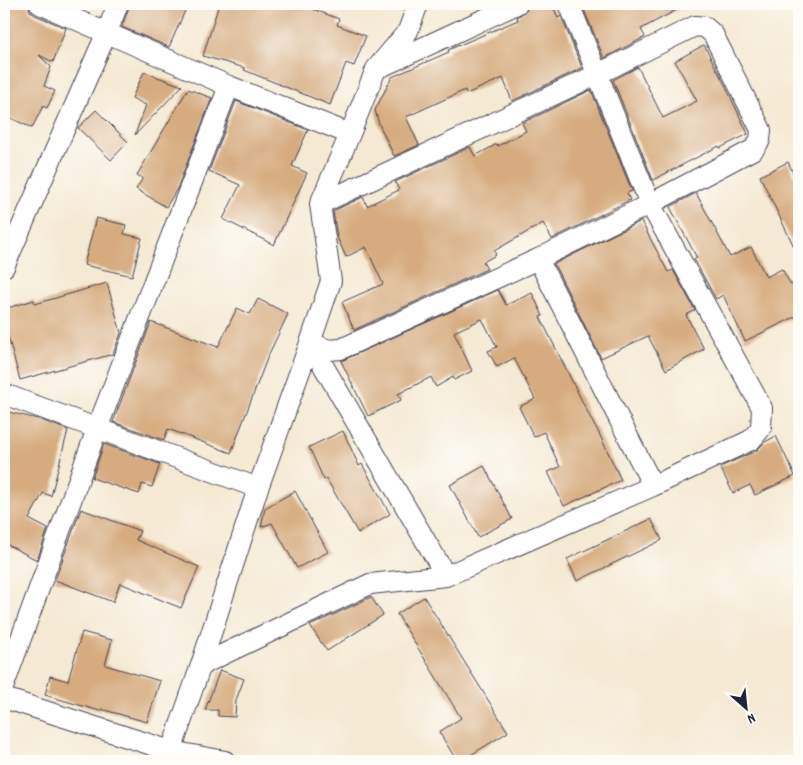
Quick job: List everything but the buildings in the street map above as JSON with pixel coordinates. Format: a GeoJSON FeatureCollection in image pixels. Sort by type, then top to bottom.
{"type":"FeatureCollection","features":[{"type":"Feature","properties":{"kind":"street"},"geometry":{"type":"LineString","coordinates":[[40,4],[229,86],[350,134]]}},
{"type":"Feature","properties":{"kind":"street"},"geometry":{"type":"LineString","coordinates":[[4,267],[118,4]]}},
{"type":"Feature","properties":{"kind":"street"},"geometry":{"type":"LineString","coordinates":[[168,756],[201,665],[258,488],[331,281],[320,204],[376,69],[408,31],[418,4]]}},
{"type":"Feature","properties":{"kind":"street"},"geometry":{"type":"LineString","coordinates":[[376,69],[517,4]]}},
{"type":"Feature","properties":{"kind":"street"},"geometry":{"type":"LineString","coordinates":[[201,665],[370,584],[446,576],[654,486],[751,440],[761,428],[762,408],[650,204],[569,4]]}},
{"type":"Feature","properties":{"kind":"street"},"geometry":{"type":"LineString","coordinates":[[310,343],[329,350],[341,349],[538,259],[650,204],[754,149],[760,140],[761,130],[713,34],[704,27],[695,26],[598,74],[320,204]]}},
{"type":"Feature","properties":{"kind":"street"},"geometry":{"type":"LineString","coordinates":[[4,685],[97,429],[229,86]]}},
{"type":"Feature","properties":{"kind":"street"},"geometry":{"type":"LineString","coordinates":[[538,259],[654,486]]}},
{"type":"Feature","properties":{"kind":"street"},"geometry":{"type":"LineString","coordinates":[[310,343],[446,576]]}},
{"type":"Feature","properties":{"kind":"street"},"geometry":{"type":"LineString","coordinates":[[4,394],[258,488]]}},
{"type":"Feature","properties":{"kind":"street"},"geometry":{"type":"LineString","coordinates":[[4,698],[168,756],[225,761]]}}]}
